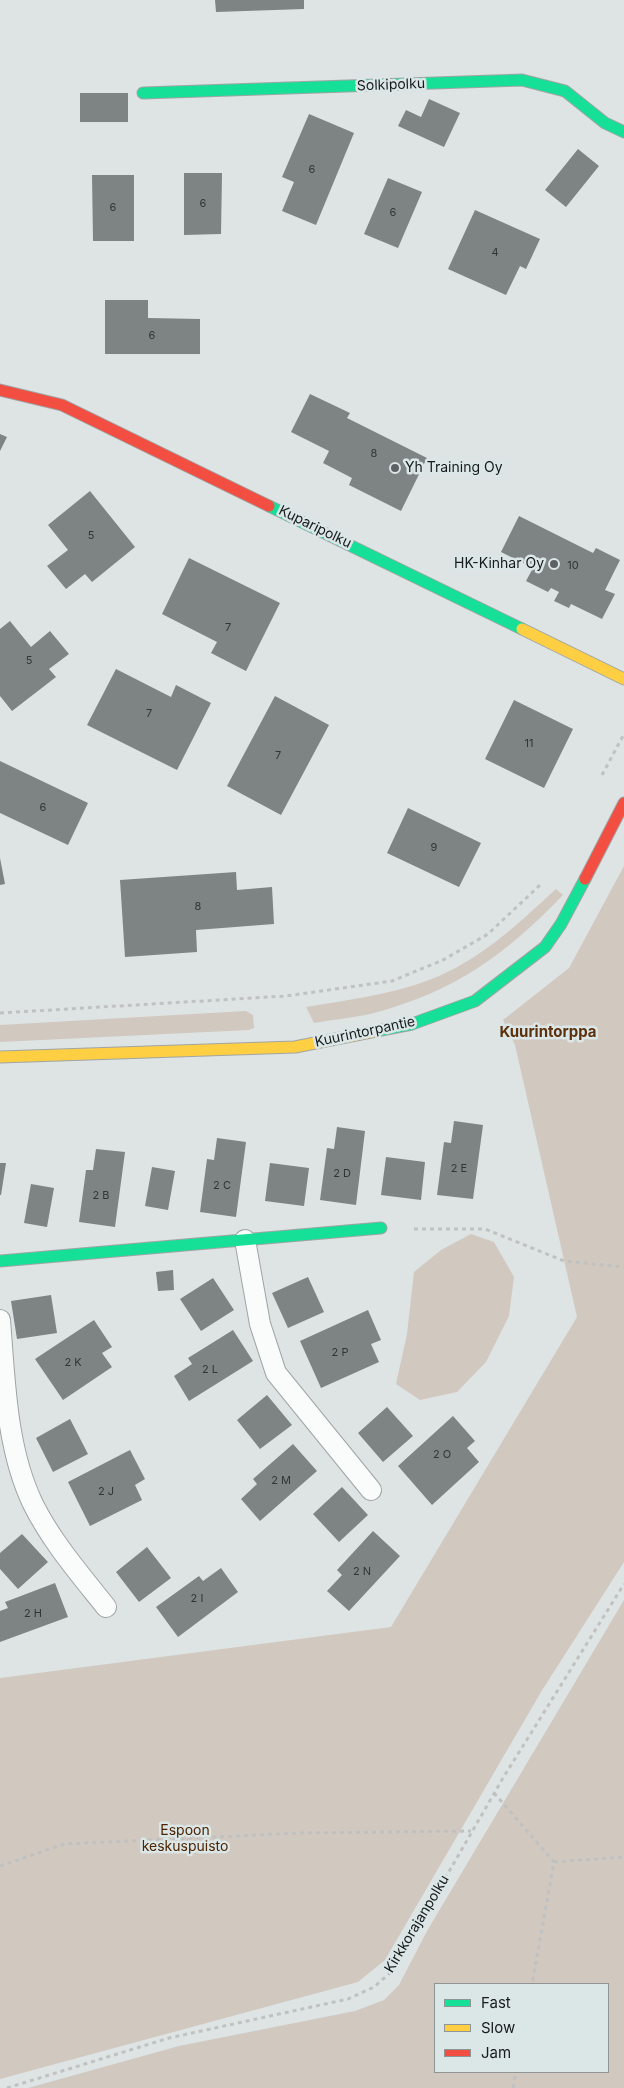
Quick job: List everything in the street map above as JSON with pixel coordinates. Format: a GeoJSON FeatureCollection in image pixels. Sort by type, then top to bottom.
{"type":"FeatureCollection","features":[{"type":"Feature","properties":{"kind":"street","name":"Solkipolku"},"geometry":{"type":"LineString","coordinates":[[143,93],[522,80],[564,91],[604,123],[624,132]]}},
{"type":"Feature","properties":{"kind":"street","name":"Kuparipolku"},"geometry":{"type":"LineString","coordinates":[[0,390],[62,405],[624,679]]}},
{"type":"Feature","properties":{"kind":"street","name":"Kuurintorpantie"},"geometry":{"type":"LineString","coordinates":[[0,1058],[294,1047],[412,1024],[475,1001],[545,947],[561,924],[624,803]]}},
{"type":"Feature","properties":{"kind":"street"},"geometry":{"type":"LineString","coordinates":[[0,1262],[382,1228]]}},
{"type":"Feature","properties":{"kind":"lane"},"geometry":{"type":"LineString","coordinates":[[245,1240],[260,1324],[276,1373],[371,1490]]}},
{"type":"Feature","properties":{"kind":"lane"},"geometry":{"type":"LineString","coordinates":[[0,1320],[5,1383],[17,1457],[33,1502],[58,1548],[106,1606]]}},
{"type":"Feature","properties":{"kind":"path"},"geometry":{"type":"LineString","coordinates":[[598,783],[624,734]]}},
{"type":"Feature","properties":{"kind":"path"},"geometry":{"type":"LineString","coordinates":[[0,1013],[286,996],[392,981],[443,960],[488,934],[544,879]]}},
{"type":"Feature","properties":{"kind":"path"},"geometry":{"type":"LineString","coordinates":[[382,1228],[485,1229],[564,1261],[624,1267]]}},
{"type":"Feature","properties":{"kind":"path","name":"Kirkkorajanpolku"},"geometry":{"type":"LineString","coordinates":[[6,2088],[169,2038],[348,1999],[374,1987],[391,1972],[494,1792],[624,1584]]}},
{"type":"Feature","properties":{"kind":"path"},"geometry":{"type":"LineString","coordinates":[[494,1792],[554,1862]]}},
{"type":"Feature","properties":{"kind":"path"},"geometry":{"type":"LineString","coordinates":[[0,1866],[64,1844],[301,1833],[472,1831]]}},
{"type":"Feature","properties":{"kind":"path"},"geometry":{"type":"LineString","coordinates":[[554,1862],[624,1857]]}},
{"type":"Feature","properties":{"kind":"path"},"geometry":{"type":"LineString","coordinates":[[532,1983],[554,1862]]}},
{"type":"Feature","properties":{"kind":"path"},"geometry":{"type":"LineString","coordinates":[[513,2088],[516,2073]]}},
{"type":"Feature","properties":{"kind":"green space","name":"Espoon keskuspuisto"},"geometry":{"type":"Polygon","coordinates":[[[624,866],[624,1562],[541,1692],[385,1960],[358,1982],[0,2079],[0,1678],[391,1627],[577,1317],[515,1045],[503,1020],[569,968],[624,866]]]}},
{"type":"Feature","properties":{"kind":"green space"},"geometry":{"type":"Polygon","coordinates":[[[556,889],[563,895],[521,936],[478,968],[455,982],[430,994],[374,1013],[314,1023],[306,1007],[399,990],[429,980],[464,963],[497,941],[556,889]]]}},
{"type":"Feature","properties":{"kind":"green space"},"geometry":{"type":"Polygon","coordinates":[[[246,1011],[253,1015],[254,1028],[249,1030],[0,1042],[0,1025],[246,1011]]]}},
{"type":"Feature","properties":{"kind":"green space"},"geometry":{"type":"Polygon","coordinates":[[[471,1234],[494,1242],[514,1277],[509,1316],[486,1362],[457,1392],[420,1400],[396,1384],[407,1334],[414,1272],[441,1250],[471,1234]]]}},
{"type":"Feature","properties":{"kind":"green space"},"geometry":{"type":"Polygon","coordinates":[[[624,1600],[624,2088],[28,2088],[179,2046],[355,2011],[384,2000],[399,1985],[427,1931],[624,1600]]]}},
{"type":"Feature","properties":{"kind":"building"},"geometry":{"type":"Polygon","coordinates":[[[215,0],[304,0],[304,9],[216,12],[215,0]]]}},
{"type":"Feature","properties":{"kind":"building"},"geometry":{"type":"Polygon","coordinates":[[[80,93],[128,93],[128,122],[80,122],[80,93]]]}},
{"type":"Feature","properties":{"kind":"building"},"geometry":{"type":"Polygon","coordinates":[[[429,99],[460,113],[444,147],[398,126],[406,110],[421,117],[429,99]]]}},
{"type":"Feature","properties":{"kind":"building"},"geometry":{"type":"Polygon","coordinates":[[[309,114],[354,133],[316,225],[282,211],[294,182],[282,177],[309,114]]]}},
{"type":"Feature","properties":{"kind":"building"},"geometry":{"type":"Polygon","coordinates":[[[578,149],[599,166],[566,207],[545,190],[578,149]]]}},
{"type":"Feature","properties":{"kind":"building"},"geometry":{"type":"Polygon","coordinates":[[[184,173],[222,173],[221,234],[184,235],[184,173]]]}},
{"type":"Feature","properties":{"kind":"building"},"geometry":{"type":"Polygon","coordinates":[[[92,175],[134,175],[134,241],[93,241],[92,175]]]}},
{"type":"Feature","properties":{"kind":"building"},"geometry":{"type":"Polygon","coordinates":[[[388,178],[422,192],[398,248],[364,234],[388,178]]]}},
{"type":"Feature","properties":{"kind":"building"},"geometry":{"type":"Polygon","coordinates":[[[475,210],[540,239],[526,269],[520,266],[506,295],[448,269],[475,210]]]}},
{"type":"Feature","properties":{"kind":"building"},"geometry":{"type":"Polygon","coordinates":[[[105,300],[148,300],[148,318],[200,319],[200,354],[105,354],[105,300]]]}},
{"type":"Feature","properties":{"kind":"building"},"geometry":{"type":"Polygon","coordinates":[[[310,394],[350,413],[347,418],[427,458],[401,511],[349,485],[352,478],[323,463],[329,451],[291,432],[310,394]]]}},
{"type":"Feature","properties":{"kind":"building"},"geometry":{"type":"Polygon","coordinates":[[[0,434],[7,437],[0,451],[0,434]]]}},
{"type":"Feature","properties":{"kind":"building"},"geometry":{"type":"Polygon","coordinates":[[[90,491],[135,547],[92,582],[85,574],[66,589],[47,566],[68,550],[48,525],[90,491]]]}},
{"type":"Feature","properties":{"kind":"building"},"geometry":{"type":"Polygon","coordinates":[[[519,516],[593,553],[596,548],[620,560],[605,590],[615,594],[602,619],[571,604],[569,608],[554,601],[559,592],[551,588],[548,592],[526,581],[533,568],[501,552],[519,516]]]}},
{"type":"Feature","properties":{"kind":"building"},"geometry":{"type":"Polygon","coordinates":[[[189,558],[280,603],[246,671],[211,653],[217,642],[162,614],[189,558]]]}},
{"type":"Feature","properties":{"kind":"building"},"geometry":{"type":"Polygon","coordinates":[[[10,621],[31,647],[50,631],[69,654],[49,669],[56,677],[12,711],[0,696],[0,629],[10,621]]]}},
{"type":"Feature","properties":{"kind":"building"},"geometry":{"type":"Polygon","coordinates":[[[116,669],[171,697],[176,685],[211,703],[177,770],[87,725],[116,669]]]}},
{"type":"Feature","properties":{"kind":"building"},"geometry":{"type":"Polygon","coordinates":[[[275,696],[329,725],[281,815],[227,786],[275,696]]]}},
{"type":"Feature","properties":{"kind":"building"},"geometry":{"type":"Polygon","coordinates":[[[514,700],[573,729],[544,788],[485,759],[514,700]]]}},
{"type":"Feature","properties":{"kind":"building"},"geometry":{"type":"Polygon","coordinates":[[[0,761],[88,803],[68,845],[0,813],[0,761]]]}},
{"type":"Feature","properties":{"kind":"building"},"geometry":{"type":"Polygon","coordinates":[[[408,808],[481,843],[459,887],[387,853],[408,808]]]}},
{"type":"Feature","properties":{"kind":"building"},"geometry":{"type":"Polygon","coordinates":[[[0,858],[5,884],[0,885],[0,858]]]}},
{"type":"Feature","properties":{"kind":"building"},"geometry":{"type":"Polygon","coordinates":[[[236,872],[237,890],[272,887],[274,924],[196,930],[197,952],[125,957],[120,880],[236,872]]]}},
{"type":"Feature","properties":{"kind":"building"},"geometry":{"type":"Polygon","coordinates":[[[454,1121],[483,1125],[473,1199],[437,1195],[444,1142],[451,1143],[454,1121]]]}},
{"type":"Feature","properties":{"kind":"building"},"geometry":{"type":"Polygon","coordinates":[[[337,1127],[365,1131],[356,1205],[320,1200],[327,1148],[334,1149],[337,1127]]]}},
{"type":"Feature","properties":{"kind":"building"},"geometry":{"type":"Polygon","coordinates":[[[217,1138],[246,1142],[236,1217],[200,1212],[207,1159],[214,1160],[217,1138]]]}},
{"type":"Feature","properties":{"kind":"building"},"geometry":{"type":"Polygon","coordinates":[[[96,1149],[125,1152],[115,1227],[79,1222],[86,1170],[93,1170],[96,1149]]]}},
{"type":"Feature","properties":{"kind":"building"},"geometry":{"type":"Polygon","coordinates":[[[386,1157],[425,1162],[421,1200],[381,1195],[386,1157]]]}},
{"type":"Feature","properties":{"kind":"building"},"geometry":{"type":"Polygon","coordinates":[[[0,1163],[6,1163],[1,1195],[0,1195],[0,1163]]]}},
{"type":"Feature","properties":{"kind":"building"},"geometry":{"type":"Polygon","coordinates":[[[270,1163],[309,1168],[304,1206],[265,1201],[270,1163]]]}},
{"type":"Feature","properties":{"kind":"building"},"geometry":{"type":"Polygon","coordinates":[[[152,1167],[175,1171],[168,1210],[145,1206],[152,1167]]]}},
{"type":"Feature","properties":{"kind":"building"},"geometry":{"type":"Polygon","coordinates":[[[31,1184],[54,1188],[47,1227],[24,1223],[31,1184]]]}},
{"type":"Feature","properties":{"kind":"building"},"geometry":{"type":"Polygon","coordinates":[[[173,1270],[174,1290],[158,1291],[156,1272],[173,1270]]]}},
{"type":"Feature","properties":{"kind":"building"},"geometry":{"type":"Polygon","coordinates":[[[308,1277],[324,1312],[288,1328],[272,1293],[308,1277]]]}},
{"type":"Feature","properties":{"kind":"building"},"geometry":{"type":"Polygon","coordinates":[[[213,1278],[234,1310],[201,1331],[180,1299],[213,1278]]]}},
{"type":"Feature","properties":{"kind":"building"},"geometry":{"type":"Polygon","coordinates":[[[51,1295],[57,1333],[17,1339],[11,1301],[51,1295]]]}},
{"type":"Feature","properties":{"kind":"building"},"geometry":{"type":"Polygon","coordinates":[[[368,1310],[381,1340],[371,1344],[379,1362],[321,1388],[300,1341],[368,1310]]]}},
{"type":"Feature","properties":{"kind":"building"},"geometry":{"type":"Polygon","coordinates":[[[94,1320],[112,1347],[102,1353],[112,1367],[63,1400],[35,1359],[94,1320]]]}},
{"type":"Feature","properties":{"kind":"building"},"geometry":{"type":"Polygon","coordinates":[[[233,1330],[253,1361],[189,1401],[174,1376],[192,1364],[188,1358],[233,1330]]]}},
{"type":"Feature","properties":{"kind":"building"},"geometry":{"type":"Polygon","coordinates":[[[267,1395],[292,1425],[260,1449],[237,1420],[267,1395]]]}},
{"type":"Feature","properties":{"kind":"building"},"geometry":{"type":"Polygon","coordinates":[[[387,1407],[413,1436],[383,1462],[358,1433],[387,1407]]]}},
{"type":"Feature","properties":{"kind":"building"},"geometry":{"type":"Polygon","coordinates":[[[453,1416],[475,1441],[467,1448],[479,1462],[432,1505],[398,1466],[453,1416]]]}},
{"type":"Feature","properties":{"kind":"building"},"geometry":{"type":"Polygon","coordinates":[[[70,1419],[88,1454],[53,1472],[36,1438],[70,1419]]]}},
{"type":"Feature","properties":{"kind":"building"},"geometry":{"type":"Polygon","coordinates":[[[293,1444],[317,1471],[260,1521],[241,1499],[257,1484],[253,1479],[293,1444]]]}},
{"type":"Feature","properties":{"kind":"building"},"geometry":{"type":"Polygon","coordinates":[[[130,1450],[145,1479],[135,1485],[142,1500],[90,1526],[68,1482],[130,1450]]]}},
{"type":"Feature","properties":{"kind":"building"},"geometry":{"type":"Polygon","coordinates":[[[342,1487],[368,1515],[339,1542],[313,1514],[342,1487]]]}},
{"type":"Feature","properties":{"kind":"building"},"geometry":{"type":"Polygon","coordinates":[[[373,1531],[400,1556],[349,1611],[327,1591],[342,1575],[337,1570],[373,1531]]]}},
{"type":"Feature","properties":{"kind":"building"},"geometry":{"type":"Polygon","coordinates":[[[22,1534],[48,1562],[18,1589],[0,1569],[0,1553],[22,1534]]]}},
{"type":"Feature","properties":{"kind":"building"},"geometry":{"type":"Polygon","coordinates":[[[147,1547],[171,1578],[139,1602],[116,1572],[147,1547]]]}},
{"type":"Feature","properties":{"kind":"building"},"geometry":{"type":"Polygon","coordinates":[[[221,1568],[238,1592],[178,1637],[156,1607],[199,1576],[203,1581],[221,1568]]]}},
{"type":"Feature","properties":{"kind":"building"},"geometry":{"type":"Polygon","coordinates":[[[55,1583],[68,1617],[0,1642],[0,1611],[8,1608],[5,1602],[55,1583]]]}},
{"type":"Feature","properties":{"kind":"traffic: fast"},"geometry":{"type":"LineString","coordinates":[[143,93],[522,80],[565,91],[605,123],[624,132]]}},
{"type":"Feature","properties":{"kind":"traffic: fast"},"geometry":{"type":"LineString","coordinates":[[269,506],[522,629]]}},
{"type":"Feature","properties":{"kind":"traffic: fast"},"geometry":{"type":"LineString","coordinates":[[376,1031],[412,1024],[475,1001],[545,947],[561,924],[585,879]]}},
{"type":"Feature","properties":{"kind":"traffic: fast"},"geometry":{"type":"LineString","coordinates":[[0,1261],[381,1228]]}},
{"type":"Feature","properties":{"kind":"traffic: slow"},"geometry":{"type":"LineString","coordinates":[[522,629],[624,679]]}},
{"type":"Feature","properties":{"kind":"traffic: slow"},"geometry":{"type":"LineString","coordinates":[[0,1057],[295,1047],[376,1031]]}},
{"type":"Feature","properties":{"kind":"traffic: jam"},"geometry":{"type":"LineString","coordinates":[[0,390],[62,405],[269,506]]}},
{"type":"Feature","properties":{"kind":"traffic: jam"},"geometry":{"type":"LineString","coordinates":[[585,879],[624,803]]}},
{"type":"Feature","properties":{"kind":"place","name":"Yh Training Oy"},"geometry":{"type":"Point","coordinates":[395,468]}},
{"type":"Feature","properties":{"kind":"place","name":"HK-Kinhar Oy"},"geometry":{"type":"Point","coordinates":[554,564]}},
{"type":"Feature","properties":{"kind":"district","name":"Kuurintorppa"},"geometry":{"type":"Point","coordinates":[548,1032]}}]}
